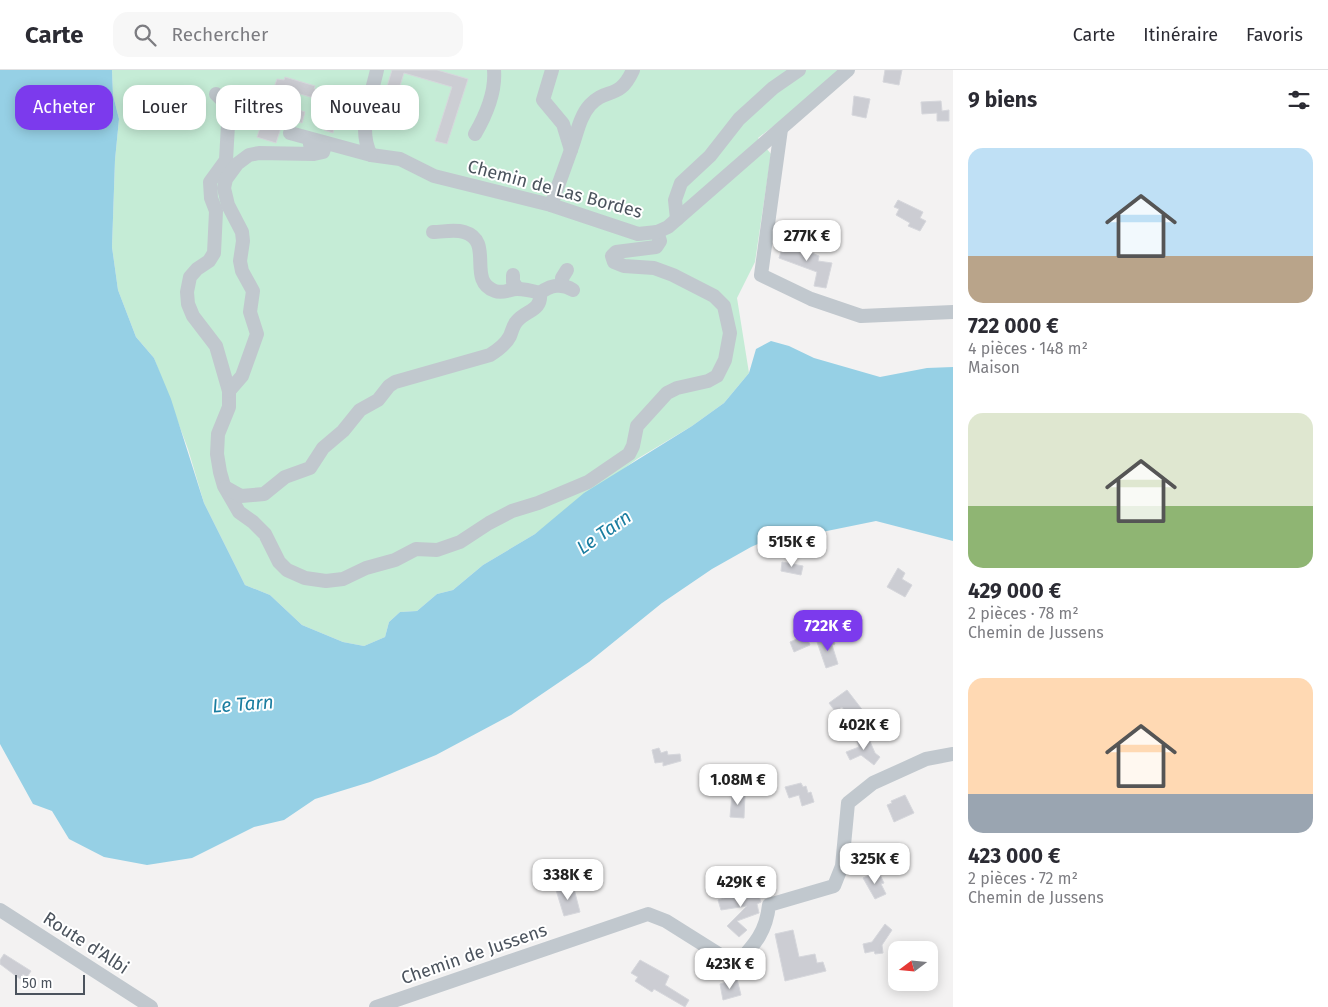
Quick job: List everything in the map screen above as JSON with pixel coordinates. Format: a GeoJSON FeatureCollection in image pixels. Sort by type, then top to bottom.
{"type":"FeatureCollection","features":[{"type":"Feature","properties":{"kind":"street"},"geometry":{"type":"LineString","coordinates":[[371,154],[366,145],[364,127],[377,70]]}},
{"type":"Feature","properties":{"kind":"street"},"geometry":{"type":"LineString","coordinates":[[475,134],[489,106],[495,80],[494,70]]}},
{"type":"Feature","properties":{"kind":"street"},"geometry":{"type":"LineString","coordinates":[[552,70],[543,100],[563,124],[571,150]]}},
{"type":"Feature","properties":{"kind":"street"},"geometry":{"type":"LineString","coordinates":[[551,205],[582,119],[596,100],[621,90],[627,83],[633,70]]}},
{"type":"Feature","properties":{"kind":"street"},"geometry":{"type":"LineString","coordinates":[[677,219],[675,200],[680,183],[710,156],[739,119],[773,88],[799,70]]}},
{"type":"Feature","properties":{"kind":"street","name":"Chemin de Las Bordes"},"geometry":{"type":"LineString","coordinates":[[229,391],[242,376],[258,334],[250,312],[253,291],[242,271],[240,260],[243,241],[242,232],[228,205],[224,188],[226,179],[237,164],[249,155],[260,153],[314,154],[323,152],[324,150],[304,143],[290,133],[371,154],[400,159],[434,176],[551,205],[638,234],[657,232],[668,228],[848,70]]}},
{"type":"Feature","properties":{"kind":"street"},"geometry":{"type":"LineString","coordinates":[[781,129],[761,275],[811,299],[861,316],[953,312]]}},
{"type":"Feature","properties":{"kind":"street"},"geometry":{"type":"LineString","coordinates":[[227,130],[226,160],[210,182],[216,211],[214,252],[209,261],[197,269],[190,277],[187,292],[188,304],[193,316],[207,331],[216,346],[229,391],[229,406],[218,434],[217,454],[224,486],[238,512],[253,522],[265,534],[279,562],[287,570],[305,578],[343,579],[395,560],[416,549],[437,550],[460,542],[512,511],[538,503],[588,482],[628,454],[633,446],[637,426],[667,393],[677,388],[708,381],[716,376],[724,360],[730,333],[724,306],[714,296],[654,268],[624,266],[614,262],[612,256],[616,252],[656,247],[660,241],[657,232]]}},
{"type":"Feature","properties":{"kind":"street"},"geometry":{"type":"LineString","coordinates":[[433,232],[454,231],[471,235],[482,254],[480,273],[484,283],[496,292],[518,289],[540,293],[554,285],[567,288],[562,278],[567,270]]}},
{"type":"Feature","properties":{"kind":"street"},"geometry":{"type":"LineString","coordinates":[[512,275],[513,282],[518,289]]}},
{"type":"Feature","properties":{"kind":"street"},"geometry":{"type":"LineString","coordinates":[[224,486],[241,496],[264,494],[286,477],[310,468],[323,448],[342,431],[360,410],[378,400],[389,386],[395,382],[490,355],[499,350],[509,338],[517,321],[538,305],[541,299],[540,293]]}},
{"type":"Feature","properties":{"kind":"street","name":"Chemin de Jussens"},"geometry":{"type":"LineString","coordinates":[[376,1007],[648,914],[666,921],[736,964],[759,940],[767,919],[769,905],[834,886],[842,866],[848,803],[873,783],[926,759],[953,754]]}},
{"type":"Feature","properties":{"kind":"street","name":"Route d'Albi"},"geometry":{"type":"LineString","coordinates":[[0,910],[151,1007]]}},
{"type":"Feature","properties":{"kind":"green space"},"geometry":{"type":"Polygon","coordinates":[[[112,70],[846,70],[758,138],[771,154],[755,262],[737,298],[749,373],[724,403],[692,426],[637,459],[535,534],[483,565],[453,590],[437,594],[417,611],[400,612],[389,622],[385,637],[364,646],[343,642],[302,625],[270,595],[245,585],[204,503],[188,449],[154,358],[136,337],[118,290],[112,247],[115,160],[119,119],[113,85],[112,70]]]}},
{"type":"Feature","properties":{"kind":"water","name":"Le Tarn"},"geometry":{"type":"Polygon","coordinates":[[[0,70],[112,70],[113,85],[15,85],[15,130],[113,130],[113,95],[119,119],[115,160],[112,247],[118,290],[136,337],[154,358],[171,399],[204,503],[245,585],[270,595],[302,625],[343,642],[364,646],[385,637],[389,622],[400,612],[417,611],[437,594],[453,590],[483,565],[535,534],[584,493],[692,426],[724,403],[749,373],[756,349],[771,341],[789,346],[814,358],[880,377],[927,368],[953,367],[953,541],[876,521],[822,532],[781,534],[751,547],[712,569],[662,603],[589,662],[511,715],[436,755],[370,782],[315,799],[284,820],[254,827],[192,858],[147,865],[104,857],[69,839],[52,811],[33,804],[0,744],[0,70]]]}},
{"type":"Feature","properties":{"kind":"building"},"geometry":{"type":"Polygon","coordinates":[[[392,70],[437,70],[468,79],[447,144],[435,141],[452,87],[404,73],[400,85],[388,85],[392,70]]]}},
{"type":"Feature","properties":{"kind":"building"},"geometry":{"type":"Polygon","coordinates":[[[885,70],[902,70],[899,85],[883,82],[885,70]]]}},
{"type":"Feature","properties":{"kind":"building"},"geometry":{"type":"Polygon","coordinates":[[[285,77],[312,85],[311,97],[301,94],[301,85],[275,85],[277,79],[284,80],[285,77]]]}},
{"type":"Feature","properties":{"kind":"building"},"geometry":{"type":"Polygon","coordinates":[[[854,96],[870,99],[866,118],[852,115],[854,96]]]}},
{"type":"Feature","properties":{"kind":"building"},"geometry":{"type":"Polygon","coordinates":[[[941,101],[942,111],[949,110],[949,121],[937,121],[937,113],[922,114],[921,102],[941,101]]]}},
{"type":"Feature","properties":{"kind":"building"},"geometry":{"type":"Polygon","coordinates":[[[301,111],[305,112],[301,123],[301,111]]]}},
{"type":"Feature","properties":{"kind":"building"},"geometry":{"type":"Polygon","coordinates":[[[259,130],[280,130],[276,143],[257,137],[259,130]]]}},
{"type":"Feature","properties":{"kind":"building"},"geometry":{"type":"Polygon","coordinates":[[[898,200],[923,212],[920,218],[926,221],[920,231],[908,226],[910,223],[896,215],[899,209],[894,207],[898,200]]]}},
{"type":"Feature","properties":{"kind":"building"},"geometry":{"type":"Polygon","coordinates":[[[784,242],[791,245],[792,242],[806,247],[805,250],[819,256],[818,261],[832,263],[826,288],[814,286],[817,272],[779,258],[784,242]]]}},
{"type":"Feature","properties":{"kind":"building"},"geometry":{"type":"Polygon","coordinates":[[[782,562],[803,566],[801,575],[781,571],[782,562]]]}},
{"type":"Feature","properties":{"kind":"building"},"geometry":{"type":"Polygon","coordinates":[[[898,568],[905,573],[902,579],[912,585],[905,597],[887,587],[898,568]]]}},
{"type":"Feature","properties":{"kind":"building"},"geometry":{"type":"Polygon","coordinates":[[[806,635],[810,645],[794,652],[790,642],[806,635]]]}},
{"type":"Feature","properties":{"kind":"building"},"geometry":{"type":"Polygon","coordinates":[[[832,637],[835,644],[832,645],[838,664],[826,668],[817,642],[832,637]]]}},
{"type":"Feature","properties":{"kind":"building"},"geometry":{"type":"Polygon","coordinates":[[[847,690],[864,712],[852,721],[842,707],[835,711],[829,703],[847,690]]]}},
{"type":"Feature","properties":{"kind":"building"},"geometry":{"type":"Polygon","coordinates":[[[868,737],[875,753],[880,757],[874,765],[861,755],[850,760],[846,752],[859,747],[857,741],[868,737]]]}},
{"type":"Feature","properties":{"kind":"building"},"geometry":{"type":"Polygon","coordinates":[[[659,748],[661,753],[667,751],[668,755],[680,754],[681,761],[663,766],[663,762],[655,763],[652,750],[659,748]]]}},
{"type":"Feature","properties":{"kind":"building"},"geometry":{"type":"Polygon","coordinates":[[[801,783],[803,787],[806,786],[808,793],[811,792],[814,802],[802,806],[799,795],[789,798],[785,787],[801,783]]]}},
{"type":"Feature","properties":{"kind":"building"},"geometry":{"type":"Polygon","coordinates":[[[732,794],[745,794],[744,818],[730,817],[732,794]]]}},
{"type":"Feature","properties":{"kind":"building"},"geometry":{"type":"Polygon","coordinates":[[[905,795],[914,813],[894,822],[887,805],[892,803],[891,801],[905,795]]]}},
{"type":"Feature","properties":{"kind":"building"},"geometry":{"type":"Polygon","coordinates":[[[878,871],[884,883],[881,884],[886,894],[875,899],[863,878],[878,871]]]}},
{"type":"Feature","properties":{"kind":"building"},"geometry":{"type":"Polygon","coordinates":[[[573,885],[580,912],[564,916],[556,890],[573,885]]]}},
{"type":"Feature","properties":{"kind":"building"},"geometry":{"type":"Polygon","coordinates":[[[756,888],[761,902],[757,904],[759,913],[737,921],[747,930],[739,937],[727,926],[747,906],[721,910],[718,900],[756,888]]]}},
{"type":"Feature","properties":{"kind":"building"},"geometry":{"type":"Polygon","coordinates":[[[885,924],[892,930],[882,945],[883,953],[875,954],[874,951],[865,953],[863,944],[872,942],[885,924]]]}},
{"type":"Feature","properties":{"kind":"building"},"geometry":{"type":"Polygon","coordinates":[[[793,930],[799,957],[815,954],[817,963],[823,962],[826,971],[785,981],[775,934],[793,930]]]}},
{"type":"Feature","properties":{"kind":"building"},"geometry":{"type":"Polygon","coordinates":[[[4,954],[31,971],[27,977],[23,974],[20,979],[0,964],[4,954]]]}},
{"type":"Feature","properties":{"kind":"building"},"geometry":{"type":"Polygon","coordinates":[[[640,960],[669,976],[665,985],[689,1000],[685,1007],[654,989],[652,992],[635,981],[638,977],[631,973],[640,960]]]}},
{"type":"Feature","properties":{"kind":"building"},"geometry":{"type":"Polygon","coordinates":[[[704,960],[721,969],[717,978],[700,969],[704,960]]]}},
{"type":"Feature","properties":{"kind":"building"},"geometry":{"type":"Polygon","coordinates":[[[737,979],[741,995],[723,1000],[720,984],[737,979]]]}}]}
